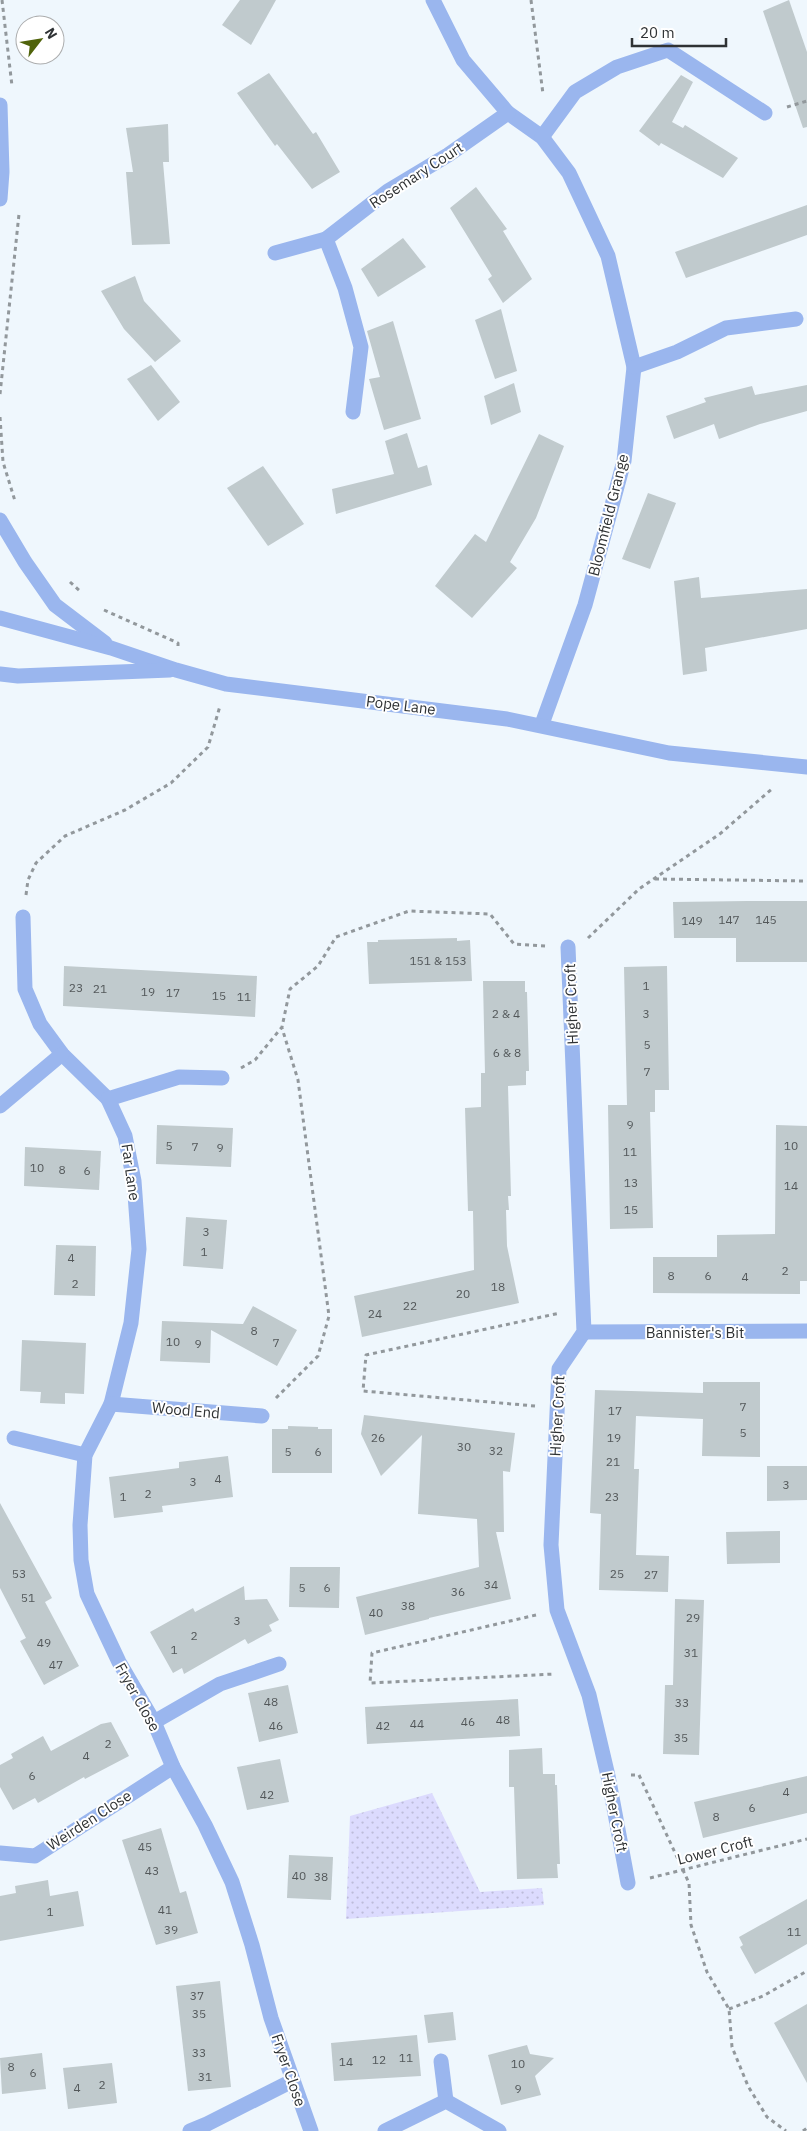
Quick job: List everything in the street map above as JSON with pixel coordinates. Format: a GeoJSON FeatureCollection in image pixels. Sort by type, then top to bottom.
{"type":"FeatureCollection","features":[{"type":"Feature","properties":{"kind":"street","name":"Bloomfield Grange"},"geometry":{"type":"LineString","coordinates":[[433,0],[463,60],[508,113],[542,136],[569,173],[608,256],[634,367],[624,461],[585,605],[542,724]]}},
{"type":"Feature","properties":{"kind":"street"},"geometry":{"type":"LineString","coordinates":[[542,136],[575,92],[618,66],[668,50],[765,113]]}},
{"type":"Feature","properties":{"kind":"street"},"geometry":{"type":"LineString","coordinates":[[0,105],[2,172],[0,199]]}},
{"type":"Feature","properties":{"kind":"street","name":"Rosemary Court"},"geometry":{"type":"LineString","coordinates":[[275,253],[326,239],[388,191],[448,155],[508,113]]}},
{"type":"Feature","properties":{"kind":"street"},"geometry":{"type":"LineString","coordinates":[[326,239],[345,288],[361,347],[353,412]]}},
{"type":"Feature","properties":{"kind":"street"},"geometry":{"type":"LineString","coordinates":[[634,367],[677,352],[726,328],[796,319]]}},
{"type":"Feature","properties":{"kind":"street"},"geometry":{"type":"LineString","coordinates":[[0,520],[25,562],[55,605],[111,648]]}},
{"type":"Feature","properties":{"kind":"street","name":"Pope Lane"},"geometry":{"type":"LineString","coordinates":[[0,618],[111,648],[176,670],[226,684],[507,718],[542,724],[669,753],[802,766]]}},
{"type":"Feature","properties":{"kind":"street"},"geometry":{"type":"LineString","coordinates":[[0,674],[18,676],[176,670]]}},
{"type":"Feature","properties":{"kind":"street","name":"Far Lane"},"geometry":{"type":"LineString","coordinates":[[24,917],[24,990],[40,1024],[62,1054],[108,1099],[125,1136],[134,1181],[139,1249]]}},
{"type":"Feature","properties":{"kind":"street","name":"Higher Croft"},"geometry":{"type":"LineString","coordinates":[[568,947],[584,1332],[559,1369],[551,1545],[557,1610],[589,1695],[608,1776],[628,1883]]}},
{"type":"Feature","properties":{"kind":"street"},"geometry":{"type":"LineString","coordinates":[[0,1106],[62,1054]]}},
{"type":"Feature","properties":{"kind":"street"},"geometry":{"type":"LineString","coordinates":[[108,1099],[179,1078],[222,1078]]}},
{"type":"Feature","properties":{"kind":"street","name":"Fryer Close"},"geometry":{"type":"LineString","coordinates":[[139,1249],[131,1323],[111,1404],[85,1456],[80,1534],[81,1560],[87,1594],[119,1662],[154,1722],[173,1767],[205,1825],[232,1882],[252,1945],[271,2018],[311,2131]]}},
{"type":"Feature","properties":{"kind":"street","name":"Bannister's Bit"},"geometry":{"type":"LineString","coordinates":[[584,1332],[807,1331]]}},
{"type":"Feature","properties":{"kind":"street","name":"Wood End"},"geometry":{"type":"LineString","coordinates":[[111,1404],[262,1416]]}},
{"type":"Feature","properties":{"kind":"street"},"geometry":{"type":"LineString","coordinates":[[14,1438],[85,1456]]}},
{"type":"Feature","properties":{"kind":"street"},"geometry":{"type":"LineString","coordinates":[[154,1722],[220,1684],[279,1664]]}},
{"type":"Feature","properties":{"kind":"street","name":"Weirden Close"},"geometry":{"type":"LineString","coordinates":[[0,1853],[35,1856],[173,1767]]}},
{"type":"Feature","properties":{"kind":"street"},"geometry":{"type":"LineString","coordinates":[[440,2061],[446,2101]]}},
{"type":"Feature","properties":{"kind":"street"},"geometry":{"type":"LineString","coordinates":[[190,2131],[292,2081]]}},
{"type":"Feature","properties":{"kind":"street"},"geometry":{"type":"LineString","coordinates":[[385,2131],[446,2101]]}},
{"type":"Feature","properties":{"kind":"street"},"geometry":{"type":"LineString","coordinates":[[446,2101],[499,2131]]}},
{"type":"Feature","properties":{"kind":"path"},"geometry":{"type":"LineString","coordinates":[[531,0],[543,98]]}},
{"type":"Feature","properties":{"kind":"path"},"geometry":{"type":"LineString","coordinates":[[0,416],[3,462],[17,506]]}},
{"type":"Feature","properties":{"kind":"path"},"geometry":{"type":"LineString","coordinates":[[68,580],[82,594]]}},
{"type":"Feature","properties":{"kind":"path"},"geometry":{"type":"LineString","coordinates":[[96,607],[178,643],[176,670]]}},
{"type":"Feature","properties":{"kind":"path"},"geometry":{"type":"LineString","coordinates":[[24,917],[28,880],[36,862],[64,836],[125,810],[171,783],[208,747],[226,684]]}},
{"type":"Feature","properties":{"kind":"path"},"geometry":{"type":"LineString","coordinates":[[222,1078],[255,1060],[282,1027],[290,990],[318,966],[336,937],[409,911],[490,914],[514,944],[568,947],[589,938],[640,889],[721,833],[802,766]]}},
{"type":"Feature","properties":{"kind":"path"},"geometry":{"type":"LineString","coordinates":[[654,879],[807,881]]}},
{"type":"Feature","properties":{"kind":"path"},"geometry":{"type":"LineString","coordinates":[[262,1416],[282,1390],[318,1356],[329,1316],[298,1080],[282,1027]]}},
{"type":"Feature","properties":{"kind":"path"},"geometry":{"type":"LineString","coordinates":[[557,1408],[363,1391],[366,1355],[583,1308]]}},
{"type":"Feature","properties":{"kind":"path"},"geometry":{"type":"LineString","coordinates":[[557,1610],[372,1653],[370,1683],[581,1673]]}},
{"type":"Feature","properties":{"kind":"path"},"geometry":{"type":"LineString","coordinates":[[608,1776],[639,1775],[689,1883],[691,1925],[707,1972],[729,2009],[732,2047],[748,2086],[767,2117],[786,2131]]}},
{"type":"Feature","properties":{"kind":"path","name":"Lower Croft"},"geometry":{"type":"LineString","coordinates":[[628,1883],[807,1839]]}},
{"type":"Feature","properties":{"kind":"path"},"geometry":{"type":"LineString","coordinates":[[729,2009],[763,1996],[807,1971]]}},
{"type":"Feature","properties":{"kind":"path"},"geometry":{"type":"LineString","coordinates":[[803,2131],[807,2128]]}},
{"type":"Feature","properties":{"kind":"shaded area"},"geometry":{"type":"Polygon","coordinates":[[[432,1793],[480,1892],[542,1888],[544,1905],[346,1919],[350,1816],[432,1793]]]}},
{"type":"Feature","properties":{"kind":"building"},"geometry":{"type":"Polygon","coordinates":[[[240,0],[276,0],[251,45],[222,25],[240,0]]]}},
{"type":"Feature","properties":{"kind":"building"},"geometry":{"type":"Polygon","coordinates":[[[789,0],[807,52],[807,127],[803,128],[763,11],[789,0]]]}},
{"type":"Feature","properties":{"kind":"building"},"geometry":{"type":"Polygon","coordinates":[[[269,73],[313,134],[316,132],[340,172],[312,189],[277,144],[275,146],[237,93],[269,73]]]}},
{"type":"Feature","properties":{"kind":"building"},"geometry":{"type":"Polygon","coordinates":[[[681,75],[693,82],[672,122],[683,128],[685,125],[738,158],[723,178],[661,143],[659,146],[639,131],[681,75]]]}},
{"type":"Feature","properties":{"kind":"building"},"geometry":{"type":"Polygon","coordinates":[[[168,124],[169,162],[163,162],[170,244],[132,245],[126,172],[133,172],[126,128],[168,124]]]}},
{"type":"Feature","properties":{"kind":"building"},"geometry":{"type":"Polygon","coordinates":[[[476,187],[507,229],[503,231],[532,279],[503,303],[488,279],[492,276],[450,208],[476,187]]]}},
{"type":"Feature","properties":{"kind":"building"},"geometry":{"type":"Polygon","coordinates":[[[807,205],[807,235],[686,278],[675,252],[807,205]]]}},
{"type":"Feature","properties":{"kind":"building"},"geometry":{"type":"Polygon","coordinates":[[[403,238],[426,267],[378,297],[361,269],[403,238]]]}},
{"type":"Feature","properties":{"kind":"building"},"geometry":{"type":"Polygon","coordinates":[[[135,276],[144,301],[181,341],[155,362],[124,329],[101,291],[135,276]]]}},
{"type":"Feature","properties":{"kind":"building"},"geometry":{"type":"Polygon","coordinates":[[[501,309],[517,371],[495,379],[475,320],[501,309]]]}},
{"type":"Feature","properties":{"kind":"building"},"geometry":{"type":"Polygon","coordinates":[[[393,321],[421,419],[384,430],[369,379],[380,377],[367,331],[393,321]]]}},
{"type":"Feature","properties":{"kind":"building"},"geometry":{"type":"Polygon","coordinates":[[[151,365],[180,402],[158,421],[127,379],[151,365]]]}},
{"type":"Feature","properties":{"kind":"building"},"geometry":{"type":"Polygon","coordinates":[[[514,383],[521,412],[491,425],[484,396],[514,383]]]}},
{"type":"Feature","properties":{"kind":"building"},"geometry":{"type":"Polygon","coordinates":[[[807,385],[807,411],[760,424],[719,439],[714,424],[674,439],[666,416],[706,402],[704,398],[752,386],[755,395],[807,385]]]}},
{"type":"Feature","properties":{"kind":"building"},"geometry":{"type":"Polygon","coordinates":[[[407,433],[418,468],[427,465],[432,485],[336,514],[332,489],[394,474],[385,441],[407,433]]]}},
{"type":"Feature","properties":{"kind":"building"},"geometry":{"type":"Polygon","coordinates":[[[539,434],[564,446],[536,518],[510,562],[517,568],[472,618],[435,586],[475,534],[486,542],[539,434]]]}},
{"type":"Feature","properties":{"kind":"building"},"geometry":{"type":"Polygon","coordinates":[[[263,466],[304,524],[268,546],[227,488],[263,466]]]}},
{"type":"Feature","properties":{"kind":"building"},"geometry":{"type":"Polygon","coordinates":[[[648,493],[676,503],[650,569],[622,559],[648,493]]]}},
{"type":"Feature","properties":{"kind":"building"},"geometry":{"type":"Polygon","coordinates":[[[699,577],[701,598],[807,589],[807,629],[705,648],[707,671],[683,675],[674,581],[699,577]]]}},
{"type":"Feature","properties":{"kind":"building"},"geometry":{"type":"Polygon","coordinates":[[[807,901],[807,962],[736,962],[736,938],[674,938],[673,902],[807,901]]]}},
{"type":"Feature","properties":{"kind":"building"},"geometry":{"type":"Polygon","coordinates":[[[457,938],[457,941],[470,940],[472,981],[369,984],[367,942],[378,942],[378,940],[457,938]]]}},
{"type":"Feature","properties":{"kind":"building"},"geometry":{"type":"Polygon","coordinates":[[[64,966],[257,976],[255,1017],[63,1006],[64,966]]]}},
{"type":"Feature","properties":{"kind":"building"},"geometry":{"type":"Polygon","coordinates":[[[667,966],[669,1090],[655,1090],[655,1112],[650,1112],[653,1228],[610,1229],[608,1105],[627,1105],[624,967],[667,966]]]}},
{"type":"Feature","properties":{"kind":"building"},"geometry":{"type":"Polygon","coordinates":[[[483,981],[525,981],[525,992],[527,992],[529,1071],[526,1071],[526,1085],[508,1086],[511,1196],[508,1196],[509,1210],[506,1210],[507,1246],[519,1303],[362,1337],[354,1296],[474,1270],[473,1211],[468,1211],[465,1108],[481,1107],[481,1073],[485,1073],[483,981]]]}},
{"type":"Feature","properties":{"kind":"building"},"geometry":{"type":"Polygon","coordinates":[[[157,1125],[233,1128],[231,1167],[156,1164],[157,1125]]]}},
{"type":"Feature","properties":{"kind":"building"},"geometry":{"type":"Polygon","coordinates":[[[776,1125],[807,1126],[807,1281],[800,1281],[800,1294],[653,1293],[653,1257],[717,1257],[717,1235],[775,1234],[776,1125]]]}},
{"type":"Feature","properties":{"kind":"building"},"geometry":{"type":"Polygon","coordinates":[[[25,1147],[101,1151],[99,1190],[24,1186],[25,1147]]]}},
{"type":"Feature","properties":{"kind":"building"},"geometry":{"type":"Polygon","coordinates":[[[186,1217],[227,1220],[223,1269],[183,1266],[186,1217]]]}},
{"type":"Feature","properties":{"kind":"building"},"geometry":{"type":"Polygon","coordinates":[[[56,1245],[96,1246],[95,1296],[54,1295],[56,1245]]]}},
{"type":"Feature","properties":{"kind":"building"},"geometry":{"type":"Polygon","coordinates":[[[253,1306],[297,1330],[277,1366],[211,1330],[210,1363],[160,1361],[162,1321],[243,1324],[253,1306]]]}},
{"type":"Feature","properties":{"kind":"building"},"geometry":{"type":"Polygon","coordinates":[[[22,1340],[86,1343],[84,1394],[65,1393],[65,1404],[40,1403],[41,1392],[20,1391],[22,1340]]]}},
{"type":"Feature","properties":{"kind":"building"},"geometry":{"type":"Polygon","coordinates":[[[703,1382],[760,1382],[760,1457],[702,1456],[703,1419],[636,1416],[634,1469],[639,1469],[636,1555],[669,1556],[668,1592],[599,1590],[601,1514],[590,1513],[595,1390],[703,1393],[703,1382]]]}},
{"type":"Feature","properties":{"kind":"building"},"geometry":{"type":"Polygon","coordinates":[[[364,1415],[515,1433],[510,1472],[503,1471],[504,1532],[496,1532],[511,1599],[365,1635],[356,1597],[479,1567],[477,1519],[418,1514],[422,1435],[381,1476],[361,1434],[364,1415]]]}},
{"type":"Feature","properties":{"kind":"building"},"geometry":{"type":"Polygon","coordinates":[[[288,1426],[332,1429],[332,1473],[272,1473],[272,1429],[288,1429],[288,1426]]]}},
{"type":"Feature","properties":{"kind":"building"},"geometry":{"type":"Polygon","coordinates":[[[228,1456],[233,1497],[162,1506],[163,1512],[114,1518],[109,1477],[179,1468],[179,1462],[228,1456]]]}},
{"type":"Feature","properties":{"kind":"building"},"geometry":{"type":"Polygon","coordinates":[[[767,1466],[807,1466],[807,1500],[767,1501],[767,1466]]]}},
{"type":"Feature","properties":{"kind":"building"},"geometry":{"type":"Polygon","coordinates":[[[0,1503],[52,1598],[45,1602],[79,1666],[44,1685],[20,1641],[26,1638],[0,1588],[0,1503]]]}},
{"type":"Feature","properties":{"kind":"building"},"geometry":{"type":"Polygon","coordinates":[[[780,1531],[780,1563],[727,1564],[726,1532],[780,1531]]]}},
{"type":"Feature","properties":{"kind":"building"},"geometry":{"type":"Polygon","coordinates":[[[290,1567],[340,1567],[339,1608],[289,1607],[290,1567]]]}},
{"type":"Feature","properties":{"kind":"building"},"geometry":{"type":"Polygon","coordinates":[[[244,1586],[245,1600],[267,1599],[279,1620],[269,1625],[272,1631],[248,1644],[245,1639],[184,1674],[182,1668],[173,1673],[150,1632],[193,1608],[195,1612],[244,1586]]]}},
{"type":"Feature","properties":{"kind":"building"},"geometry":{"type":"Polygon","coordinates":[[[675,1599],[704,1600],[699,1755],[663,1754],[665,1685],[673,1685],[675,1599]]]}},
{"type":"Feature","properties":{"kind":"building"},"geometry":{"type":"Polygon","coordinates":[[[288,1685],[298,1733],[259,1742],[248,1693],[288,1685]]]}},
{"type":"Feature","properties":{"kind":"building"},"geometry":{"type":"Polygon","coordinates":[[[518,1699],[520,1736],[367,1744],[365,1707],[518,1699]]]}},
{"type":"Feature","properties":{"kind":"building"},"geometry":{"type":"Polygon","coordinates":[[[111,1722],[129,1756],[85,1779],[84,1777],[38,1803],[35,1798],[13,1810],[0,1787],[0,1765],[13,1758],[11,1754],[43,1736],[51,1751],[101,1724],[111,1722]]]}},
{"type":"Feature","properties":{"kind":"building"},"geometry":{"type":"Polygon","coordinates":[[[542,1748],[543,1774],[555,1774],[555,1785],[557,1785],[560,1864],[557,1864],[558,1878],[517,1879],[514,1787],[509,1787],[509,1750],[542,1748]]]}},
{"type":"Feature","properties":{"kind":"building"},"geometry":{"type":"Polygon","coordinates":[[[280,1759],[289,1802],[247,1810],[237,1767],[280,1759]]]}},
{"type":"Feature","properties":{"kind":"building"},"geometry":{"type":"Polygon","coordinates":[[[807,1776],[807,1813],[703,1838],[694,1802],[807,1776]]]}},
{"type":"Feature","properties":{"kind":"building"},"geometry":{"type":"Polygon","coordinates":[[[161,1828],[180,1893],[186,1891],[198,1933],[156,1945],[122,1840],[161,1828]]]}},
{"type":"Feature","properties":{"kind":"building"},"geometry":{"type":"Polygon","coordinates":[[[289,1855],[333,1857],[331,1900],[287,1898],[289,1855]]]}},
{"type":"Feature","properties":{"kind":"building"},"geometry":{"type":"Polygon","coordinates":[[[48,1880],[50,1896],[78,1891],[84,1926],[0,1941],[0,1896],[16,1893],[15,1886],[48,1880]]]}},
{"type":"Feature","properties":{"kind":"building"},"geometry":{"type":"Polygon","coordinates":[[[807,1899],[807,1944],[755,1974],[740,1947],[743,1945],[739,1937],[807,1899]]]}},
{"type":"Feature","properties":{"kind":"building"},"geometry":{"type":"Polygon","coordinates":[[[220,1981],[231,2087],[188,2091],[176,1986],[220,1981]]]}},
{"type":"Feature","properties":{"kind":"building"},"geometry":{"type":"Polygon","coordinates":[[[807,2004],[807,2083],[774,2023],[807,2004]]]}},
{"type":"Feature","properties":{"kind":"building"},"geometry":{"type":"Polygon","coordinates":[[[453,2012],[456,2040],[428,2043],[424,2015],[453,2012]]]}},
{"type":"Feature","properties":{"kind":"building"},"geometry":{"type":"Polygon","coordinates":[[[417,2035],[421,2076],[334,2081],[331,2043],[417,2035]]]}},
{"type":"Feature","properties":{"kind":"building"},"geometry":{"type":"Polygon","coordinates":[[[527,2045],[530,2054],[554,2058],[535,2076],[541,2095],[501,2105],[488,2055],[527,2045]]]}},
{"type":"Feature","properties":{"kind":"building"},"geometry":{"type":"Polygon","coordinates":[[[42,2053],[46,2089],[2,2094],[0,2058],[42,2053]]]}},
{"type":"Feature","properties":{"kind":"building"},"geometry":{"type":"Polygon","coordinates":[[[112,2063],[117,2103],[68,2109],[63,2068],[112,2063]]]}}]}
